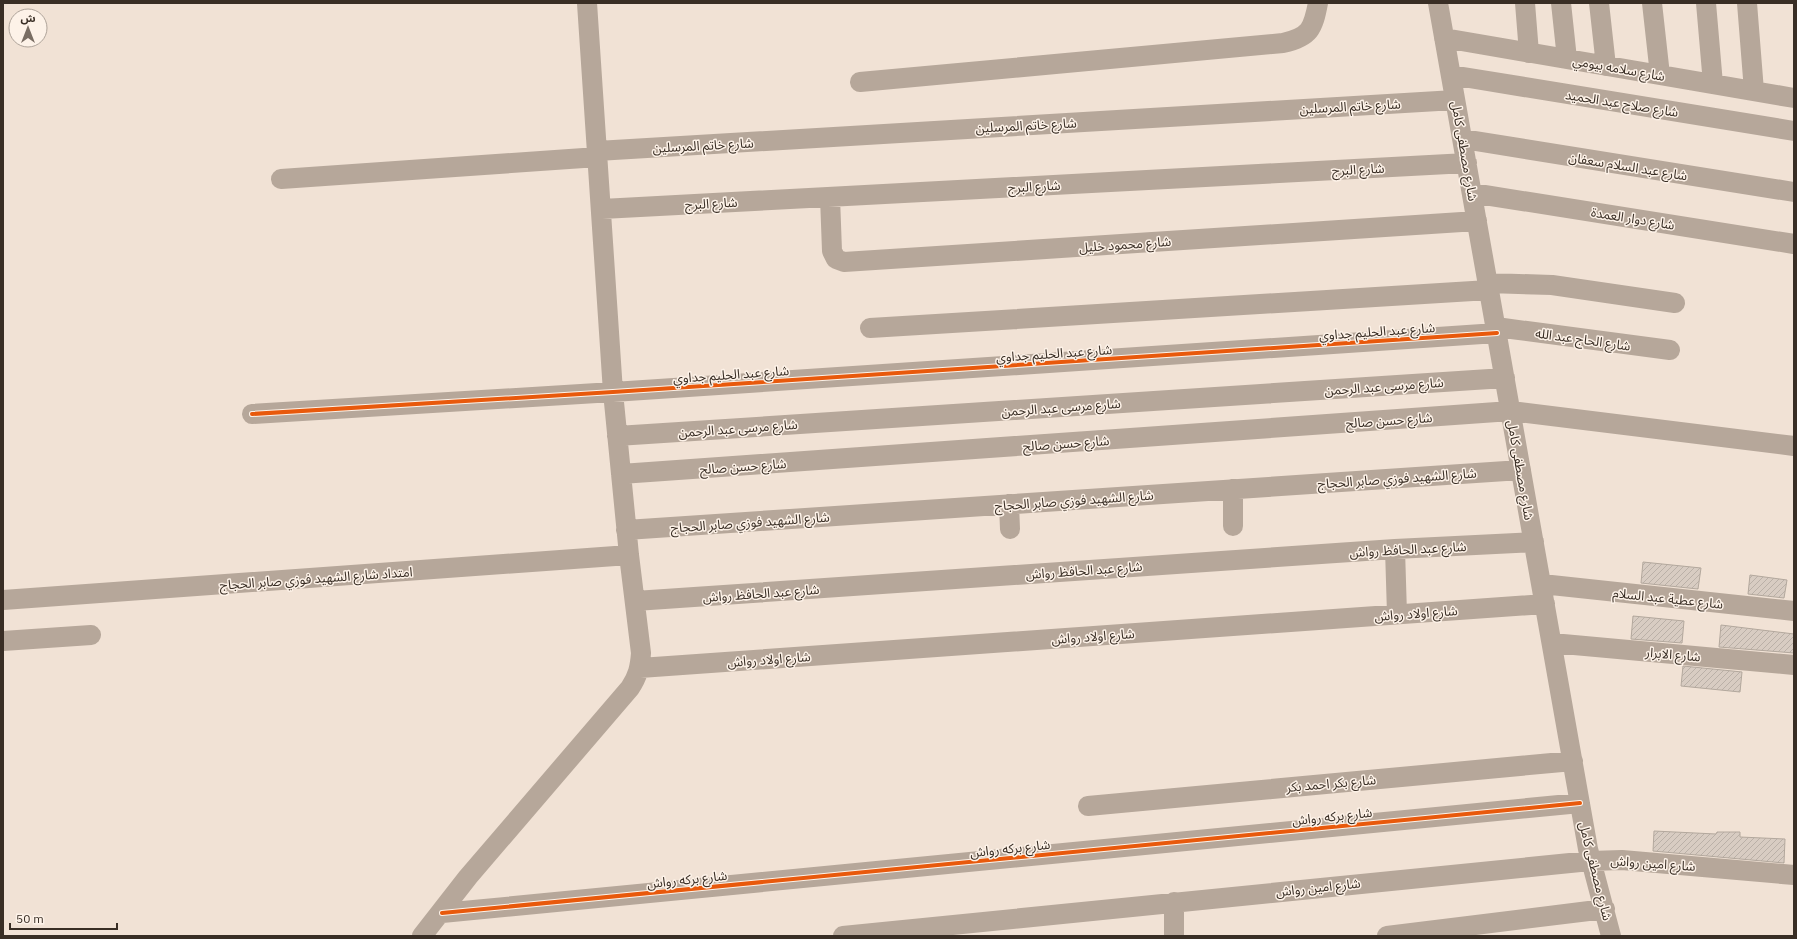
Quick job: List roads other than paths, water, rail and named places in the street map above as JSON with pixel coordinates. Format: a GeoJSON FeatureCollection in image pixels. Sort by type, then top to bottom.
{"type":"FeatureCollection","features":[{"type":"Feature","properties":{"kind":"street"},"geometry":{"type":"LineString","coordinates":[[422,936],[442,913],[468,877],[630,688],[640,668],[641,652],[626,530],[613,392],[602,208],[587,3]]}},
{"type":"Feature","properties":{"kind":"street"},"geometry":{"type":"LineString","coordinates":[[860,82],[1283,43],[1296,40],[1312,29],[1318,3]]}},
{"type":"Feature","properties":{"kind":"street","name":"شارع مصطفى كامل"},"geometry":{"type":"LineString","coordinates":[[1438,3],[1590,861],[1605,909],[1611,936]]}},
{"type":"Feature","properties":{"kind":"street"},"geometry":{"type":"LineString","coordinates":[[1524,3],[1529,53]]}},
{"type":"Feature","properties":{"kind":"street"},"geometry":{"type":"LineString","coordinates":[[1561,3],[1567,59]]}},
{"type":"Feature","properties":{"kind":"street"},"geometry":{"type":"LineString","coordinates":[[1599,3],[1606,66]]}},
{"type":"Feature","properties":{"kind":"street"},"geometry":{"type":"LineString","coordinates":[[1652,3],[1660,75]]}},
{"type":"Feature","properties":{"kind":"street"},"geometry":{"type":"LineString","coordinates":[[1706,3],[1713,84]]}},
{"type":"Feature","properties":{"kind":"street"},"geometry":{"type":"LineString","coordinates":[[1748,3],[1754,91]]}},
{"type":"Feature","properties":{"kind":"street","name":"شارع سلامه بيومي"},"geometry":{"type":"LineString","coordinates":[[1444,38],[1794,98]]}},
{"type":"Feature","properties":{"kind":"street","name":"شارع صلاح عبد الحميد"},"geometry":{"type":"LineString","coordinates":[[1451,75],[1794,131]]}},
{"type":"Feature","properties":{"kind":"street","name":"شارع خاتم المرسلين"},"geometry":{"type":"LineString","coordinates":[[281,179],[598,154],[1455,100]]}},
{"type":"Feature","properties":{"kind":"street","name":"شارع عبد السلام سعفان"},"geometry":{"type":"LineString","coordinates":[[1463,140],[1794,192]]}},
{"type":"Feature","properties":{"kind":"street","name":"شارع البرج"},"geometry":{"type":"LineString","coordinates":[[602,208],[1467,163]]}},
{"type":"Feature","properties":{"kind":"street","name":"شارع دوار العمدة"},"geometry":{"type":"LineString","coordinates":[[1472,193],[1794,244]]}},
{"type":"Feature","properties":{"kind":"street","name":"شارع محمود خليل"},"geometry":{"type":"LineString","coordinates":[[830,197],[832,251],[836,259],[844,262],[1477,221]]}},
{"type":"Feature","properties":{"kind":"street"},"geometry":{"type":"LineString","coordinates":[[870,328],[1489,286],[1552,285],[1675,303]]}},
{"type":"Feature","properties":{"kind":"street","name":"شارع عبد الحليم جداوي"},"geometry":{"type":"LineString","coordinates":[[252,414],[613,392],[1496,330]]}},
{"type":"Feature","properties":{"kind":"street","name":"شارع الحاج عبد الله"},"geometry":{"type":"LineString","coordinates":[[1496,330],[1670,350]]}},
{"type":"Feature","properties":{"kind":"street","name":"شارع مرسى عبد الرحمن"},"geometry":{"type":"LineString","coordinates":[[617,436],[1505,378]]}},
{"type":"Feature","properties":{"kind":"street","name":"شارع حسن صالح"},"geometry":{"type":"LineString","coordinates":[[621,474],[1511,411],[1794,446]]}},
{"type":"Feature","properties":{"kind":"street","name":"شارع الشهيد فوزي صابر الحجاج"},"geometry":{"type":"LineString","coordinates":[[626,530],[1521,470]]}},
{"type":"Feature","properties":{"kind":"street"},"geometry":{"type":"LineString","coordinates":[[1233,489],[1233,526]]}},
{"type":"Feature","properties":{"kind":"street"},"geometry":{"type":"LineString","coordinates":[[1008,504],[1010,529]]}},
{"type":"Feature","properties":{"kind":"street","name":"شارع عبد الحافظ رواش"},"geometry":{"type":"LineString","coordinates":[[635,601],[1395,549],[1534,542]]}},
{"type":"Feature","properties":{"kind":"street"},"geometry":{"type":"LineString","coordinates":[[1395,549],[1397,614]]}},
{"type":"Feature","properties":{"kind":"street","name":"امتداد شارع الشهيد فوزي صابر الحجاج"},"geometry":{"type":"LineString","coordinates":[[3,600],[629,555]]}},
{"type":"Feature","properties":{"kind":"street","name":"شارع عطية عبد السلام"},"geometry":{"type":"LineString","coordinates":[[1542,584],[1794,611]]}},
{"type":"Feature","properties":{"kind":"street","name":"شارع اولاد رواش"},"geometry":{"type":"LineString","coordinates":[[640,668],[1545,604]]}},
{"type":"Feature","properties":{"kind":"street"},"geometry":{"type":"LineString","coordinates":[[3,641],[91,634]]}},
{"type":"Feature","properties":{"kind":"street","name":"شارع الابرار"},"geometry":{"type":"LineString","coordinates":[[1552,643],[1794,665]]}},
{"type":"Feature","properties":{"kind":"street","name":"شارع بكر احمد بكر"},"geometry":{"type":"LineString","coordinates":[[1088,806],[1573,761]]}},
{"type":"Feature","properties":{"kind":"street","name":"شارع بركه رواش"},"geometry":{"type":"LineString","coordinates":[[442,913],[1580,803]]}},
{"type":"Feature","properties":{"kind":"street","name":"شارع امين رواش"},"geometry":{"type":"LineString","coordinates":[[843,936],[1022,928],[1174,902],[1590,861],[1622,860],[1794,875]]}},
{"type":"Feature","properties":{"kind":"street"},"geometry":{"type":"LineString","coordinates":[[1174,902],[1174,936]]}},
{"type":"Feature","properties":{"kind":"street"},"geometry":{"type":"LineString","coordinates":[[1386,936],[1605,909]]}}]}
